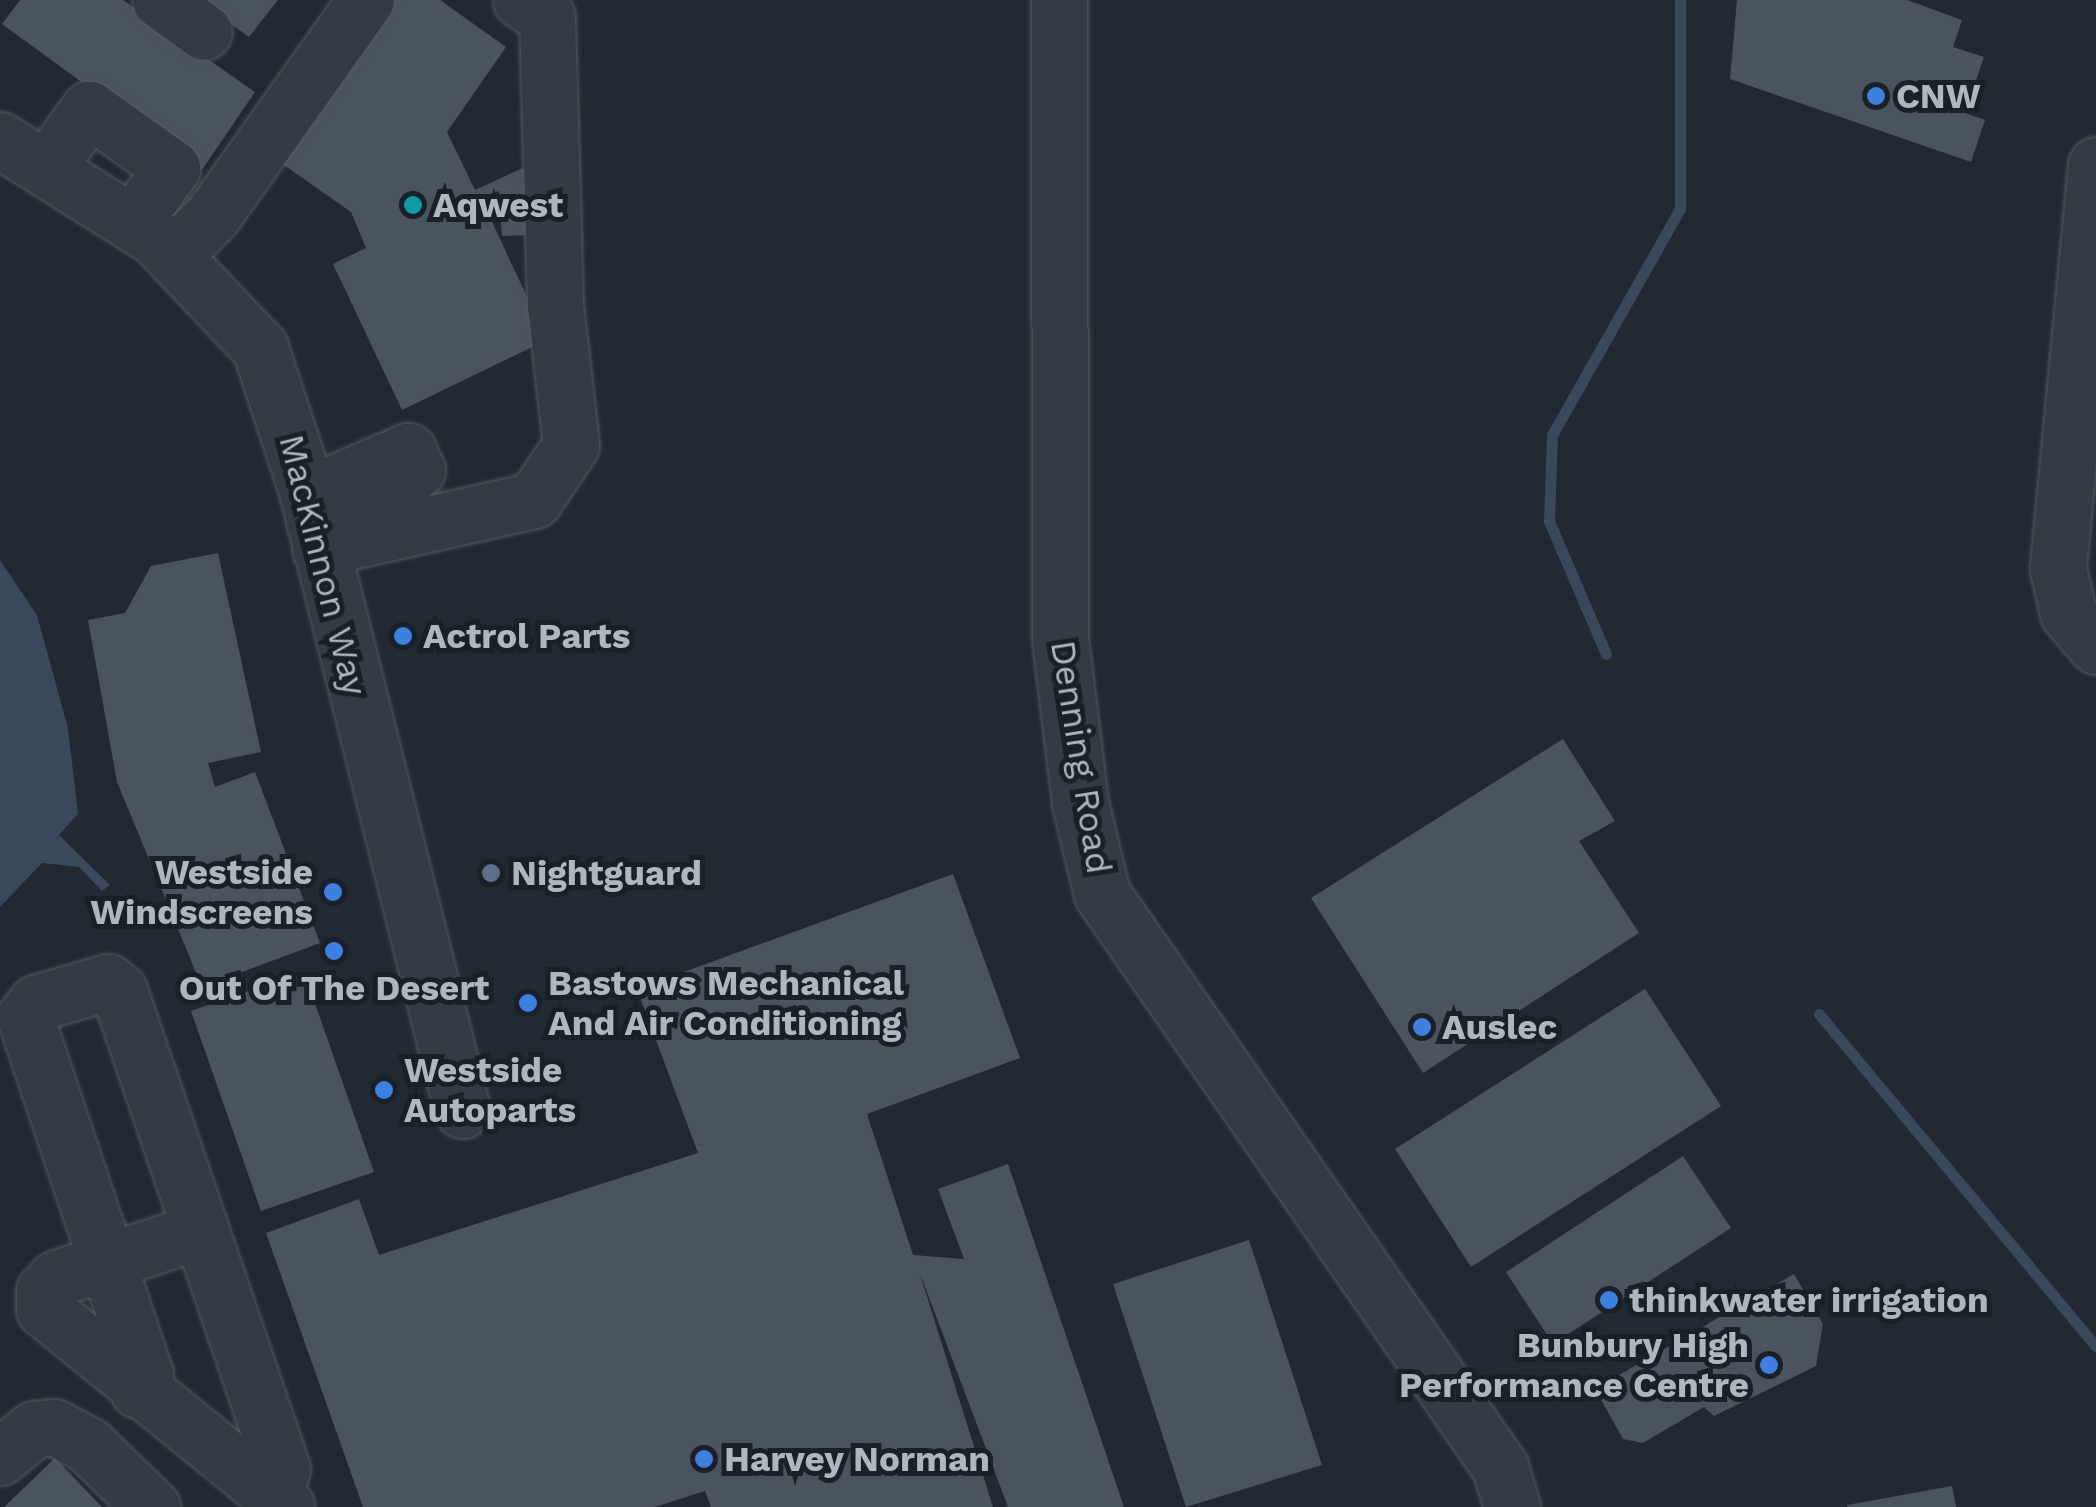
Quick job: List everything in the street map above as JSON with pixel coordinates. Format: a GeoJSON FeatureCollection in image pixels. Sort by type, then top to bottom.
{"type":"FeatureCollection","features":[{"type":"Feature","properties":{"kind":"street"},"geometry":{"type":"LineString","coordinates":[[160,0],[204,32]]}},
{"type":"Feature","properties":{"kind":"street"},"geometry":{"type":"LineString","coordinates":[[154,238],[213,215],[366,0]]}},
{"type":"Feature","properties":{"kind":"street"},"geometry":{"type":"LineString","coordinates":[[314,521],[534,500],[571,445],[555,304],[548,18],[521,0]]}},
{"type":"Feature","properties":{"kind":"street","name":"Denning Road"},"geometry":{"type":"LineString","coordinates":[[1059,0],[1060,640],[1080,803],[1102,894],[1500,1467],[1512,1507]]}},
{"type":"Feature","properties":{"kind":"street","name":"MacKinnon Way"},"geometry":{"type":"LineString","coordinates":[[0,140],[49,164],[154,238],[260,348],[314,521],[462,1110]]}},
{"type":"Feature","properties":{"kind":"street"},"geometry":{"type":"LineString","coordinates":[[2096,165],[2058,569],[2068,613],[2096,646]]}},
{"type":"Feature","properties":{"kind":"street"},"geometry":{"type":"LineString","coordinates":[[314,521],[408,451],[417,470]]}},
{"type":"Feature","properties":{"kind":"street"},"geometry":{"type":"LineString","coordinates":[[138,1390],[145,1375],[25,1017],[36,1004],[114,985],[282,1469],[280,1501]]}},
{"type":"Feature","properties":{"kind":"street"},"geometry":{"type":"LineString","coordinates":[[200,1230],[48,1284],[44,1309],[138,1390],[280,1501]]}},
{"type":"Feature","properties":{"kind":"street"},"geometry":{"type":"LineString","coordinates":[[0,1457],[34,1429],[54,1426],[89,1446],[152,1507]]}},
{"type":"Feature","properties":{"kind":"water"},"geometry":{"type":"Polygon","coordinates":[[[0,560],[37,615],[68,728],[78,814],[59,835],[110,885],[102,891],[79,867],[42,863],[0,907],[0,560]]]}},
{"type":"Feature","properties":{"kind":"building"},"geometry":{"type":"Polygon","coordinates":[[[20,0],[123,0],[255,92],[202,170],[2,24],[20,0]]]}},
{"type":"Feature","properties":{"kind":"building"},"geometry":{"type":"Polygon","coordinates":[[[198,0],[278,0],[249,37],[198,0]]]}},
{"type":"Feature","properties":{"kind":"building","name":"Aqwest"},"geometry":{"type":"Polygon","coordinates":[[[385,0],[440,0],[506,47],[447,132],[475,190],[525,167],[534,235],[502,236],[499,191],[481,198],[547,340],[402,410],[333,264],[366,248],[351,212],[274,158],[385,0]]]}},
{"type":"Feature","properties":{"kind":"building","name":"CNW"},"geometry":{"type":"Polygon","coordinates":[[[1737,0],[1907,0],[1962,20],[1953,47],[1984,57],[1965,113],[1985,120],[1971,162],[1730,79],[1737,0]]]}},
{"type":"Feature","properties":{"kind":"building"},"geometry":{"type":"Polygon","coordinates":[[[218,553],[261,752],[208,763],[215,787],[255,772],[320,943],[202,987],[117,782],[88,620],[125,613],[151,566],[218,553]]]}},
{"type":"Feature","properties":{"kind":"building"},"geometry":{"type":"Polygon","coordinates":[[[1563,739],[1615,821],[1579,841],[1639,933],[1423,1073],[1311,898],[1563,739]]]}},
{"type":"Feature","properties":{"kind":"building"},"geometry":{"type":"Polygon","coordinates":[[[953,874],[1020,1058],[867,1114],[913,1255],[964,1259],[938,1189],[1008,1164],[1124,1507],[1008,1507],[919,1271],[993,1507],[711,1507],[705,1491],[655,1507],[363,1507],[266,1233],[359,1199],[379,1255],[698,1153],[637,989],[953,874]]]}},
{"type":"Feature","properties":{"kind":"building"},"geometry":{"type":"Polygon","coordinates":[[[304,972],[374,1172],[261,1211],[191,1011],[304,972]]]}},
{"type":"Feature","properties":{"kind":"building"},"geometry":{"type":"Polygon","coordinates":[[[1645,989],[1721,1106],[1471,1267],[1395,1149],[1645,989]]]}},
{"type":"Feature","properties":{"kind":"building"},"geometry":{"type":"Polygon","coordinates":[[[1683,1156],[1731,1228],[1553,1344],[1506,1272],[1683,1156]]]}},
{"type":"Feature","properties":{"kind":"building"},"geometry":{"type":"Polygon","coordinates":[[[1249,1240],[1322,1465],[1186,1507],[1113,1284],[1249,1240]]]}},
{"type":"Feature","properties":{"kind":"building"},"geometry":{"type":"Polygon","coordinates":[[[1794,1274],[1823,1324],[1816,1366],[1714,1416],[1704,1407],[1643,1443],[1623,1439],[1595,1389],[1794,1274]]]}},
{"type":"Feature","properties":{"kind":"building"},"geometry":{"type":"Polygon","coordinates":[[[55,1458],[102,1507],[4,1507],[55,1458]]]}},
{"type":"Feature","properties":{"kind":"building"},"geometry":{"type":"Polygon","coordinates":[[[1952,1486],[1956,1507],[1847,1507],[1847,1505],[1952,1486]]]}},
{"type":"Feature","properties":{"kind":"waterway"},"geometry":{"type":"LineString","coordinates":[[1606,654],[1549,521],[1552,435],[1680,209],[1680,0]]}},
{"type":"Feature","properties":{"kind":"waterway"},"geometry":{"type":"LineString","coordinates":[[1819,1014],[2096,1346]]}},
{"type":"Feature","properties":{"kind":"place","name":"CNW"},"geometry":{"type":"Point","coordinates":[1876,96]}},
{"type":"Feature","properties":{"kind":"place","name":"Aqwest"},"geometry":{"type":"Point","coordinates":[413,205]}},
{"type":"Feature","properties":{"kind":"place","name":"Actrol Parts"},"geometry":{"type":"Point","coordinates":[403,636]}},
{"type":"Feature","properties":{"kind":"place","name":"Nightguard"},"geometry":{"type":"Point","coordinates":[491,873]}},
{"type":"Feature","properties":{"kind":"place","name":"Westside Windscreens"},"geometry":{"type":"Point","coordinates":[333,892]}},
{"type":"Feature","properties":{"kind":"place","name":"Out Of The Desert"},"geometry":{"type":"Point","coordinates":[334,951]}},
{"type":"Feature","properties":{"kind":"place","name":"Bastows Mechanical And Air Conditioning"},"geometry":{"type":"Point","coordinates":[528,1003]}},
{"type":"Feature","properties":{"kind":"place","name":"Auslec"},"geometry":{"type":"Point","coordinates":[1422,1027]}},
{"type":"Feature","properties":{"kind":"place","name":"Westside Autoparts"},"geometry":{"type":"Point","coordinates":[384,1090]}},
{"type":"Feature","properties":{"kind":"place","name":"thinkwater irrigation"},"geometry":{"type":"Point","coordinates":[1609,1300]}},
{"type":"Feature","properties":{"kind":"place","name":"Bunbury High Performance Centre"},"geometry":{"type":"Point","coordinates":[1769,1365]}},
{"type":"Feature","properties":{"kind":"place","name":"Harvey Norman"},"geometry":{"type":"Point","coordinates":[704,1459]}}]}
